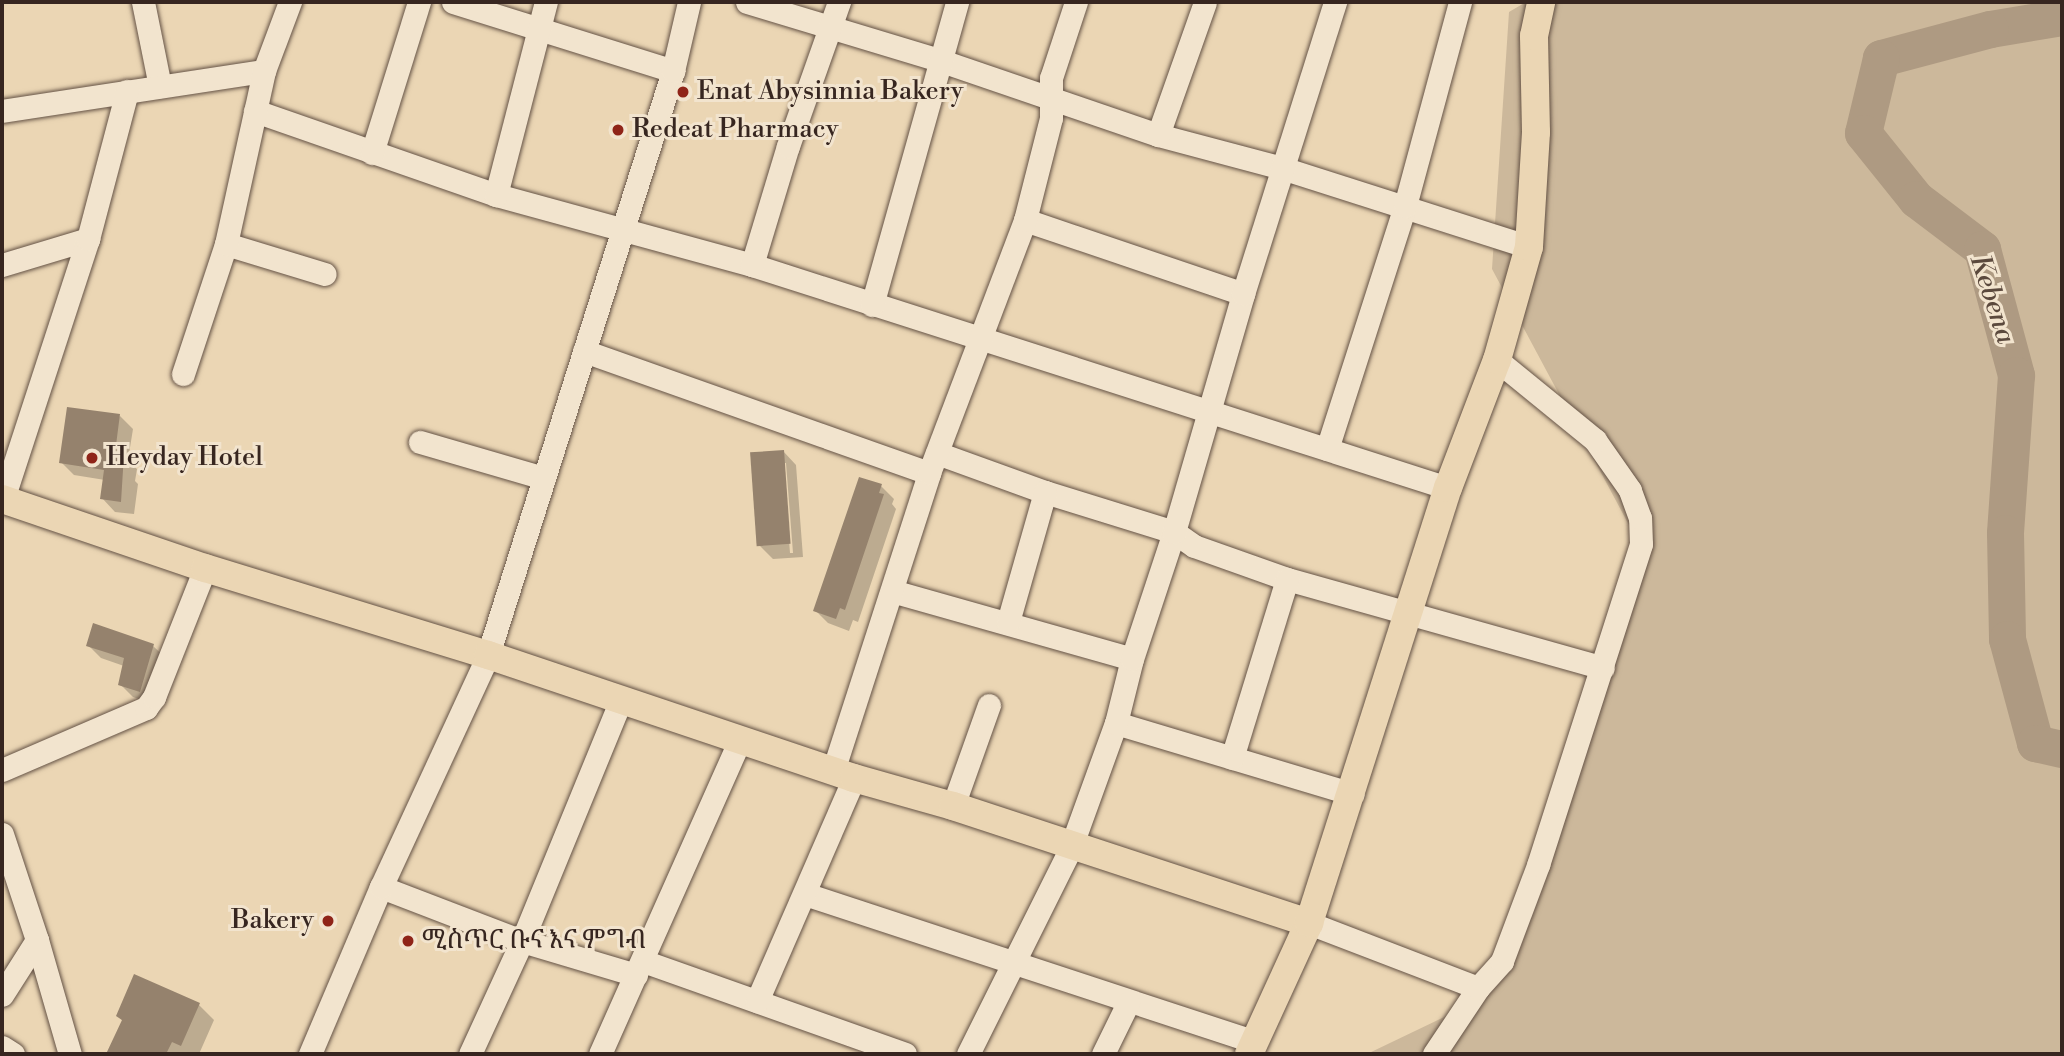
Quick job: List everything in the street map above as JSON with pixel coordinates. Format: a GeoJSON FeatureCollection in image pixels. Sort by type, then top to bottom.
{"type":"FeatureCollection","features":[{"type":"Feature","properties":{"kind":"main road"},"geometry":{"type":"LineString","coordinates":[[1252,1048],[1309,923],[1353,794],[1448,488],[1497,360],[1529,247],[1536,132],[1534,36],[1541,2]]}},
{"type":"Feature","properties":{"kind":"main road"},"geometry":{"type":"LineString","coordinates":[[2,499],[205,568],[488,654],[740,740],[953,806],[1071,847],[1309,923]]}},
{"type":"Feature","properties":{"kind":"street"},"geometry":{"type":"LineString","coordinates":[[143,2],[160,86]]}},
{"type":"Feature","properties":{"kind":"street"},"geometry":{"type":"LineString","coordinates":[[183,374],[226,244],[264,71],[290,2]]}},
{"type":"Feature","properties":{"kind":"street"},"geometry":{"type":"LineString","coordinates":[[372,153],[419,2]]}},
{"type":"Feature","properties":{"kind":"street"},"geometry":{"type":"LineString","coordinates":[[453,2],[540,27],[673,71]]}},
{"type":"Feature","properties":{"kind":"street"},"geometry":{"type":"LineString","coordinates":[[496,195],[546,2]]}},
{"type":"Feature","properties":{"kind":"street"},"geometry":{"type":"LineString","coordinates":[[310,1054],[381,887],[488,654],[673,71],[689,2]]}},
{"type":"Feature","properties":{"kind":"street"},"geometry":{"type":"LineString","coordinates":[[747,2],[942,61],[1049,100],[1158,135],[1405,206],[1529,247]]}},
{"type":"Feature","properties":{"kind":"street"},"geometry":{"type":"LineString","coordinates":[[752,265],[788,146],[839,2]]}},
{"type":"Feature","properties":{"kind":"street"},"geometry":{"type":"LineString","coordinates":[[872,305],[957,2]]}},
{"type":"Feature","properties":{"kind":"street"},"geometry":{"type":"LineString","coordinates":[[757,1001],[805,894],[844,774],[892,591],[933,463],[1026,220],[1051,118],[1051,78],[1076,2]]}},
{"type":"Feature","properties":{"kind":"street"},"geometry":{"type":"LineString","coordinates":[[1158,135],[1205,2]]}},
{"type":"Feature","properties":{"kind":"street"},"geometry":{"type":"LineString","coordinates":[[968,1054],[1071,847],[1116,723],[1132,659],[1174,532],[1242,294],[1335,2]]}},
{"type":"Feature","properties":{"kind":"street"},"geometry":{"type":"LineString","coordinates":[[1327,449],[1405,206],[1460,2]]}},
{"type":"Feature","properties":{"kind":"street"},"geometry":{"type":"LineString","coordinates":[[2,111],[264,71]]}},
{"type":"Feature","properties":{"kind":"street"},"geometry":{"type":"LineString","coordinates":[[2,499],[88,239],[127,91]]}},
{"type":"Feature","properties":{"kind":"street"},"geometry":{"type":"LineString","coordinates":[[255,111],[496,195],[752,265],[1448,488]]}},
{"type":"Feature","properties":{"kind":"street"},"geometry":{"type":"LineString","coordinates":[[1026,220],[1242,294]]}},
{"type":"Feature","properties":{"kind":"street"},"geometry":{"type":"LineString","coordinates":[[2,265],[88,239]]}},
{"type":"Feature","properties":{"kind":"street"},"geometry":{"type":"LineString","coordinates":[[226,244],[325,274]]}},
{"type":"Feature","properties":{"kind":"street"},"geometry":{"type":"LineString","coordinates":[[584,351],[933,463],[1045,492],[1174,532],[1194,546],[1287,579],[1603,668]]}},
{"type":"Feature","properties":{"kind":"street"},"geometry":{"type":"LineString","coordinates":[[1434,1054],[1478,988],[1502,961],[1538,865],[1641,544],[1640,518],[1630,491],[1595,440],[1497,360]]}},
{"type":"Feature","properties":{"kind":"street"},"geometry":{"type":"LineString","coordinates":[[421,442],[544,478]]}},
{"type":"Feature","properties":{"kind":"street"},"geometry":{"type":"LineString","coordinates":[[1008,622],[1045,492]]}},
{"type":"Feature","properties":{"kind":"street"},"geometry":{"type":"LineString","coordinates":[[2,770],[146,708],[154,697],[205,568]]}},
{"type":"Feature","properties":{"kind":"street"},"geometry":{"type":"LineString","coordinates":[[1232,758],[1287,579]]}},
{"type":"Feature","properties":{"kind":"street"},"geometry":{"type":"LineString","coordinates":[[892,591],[1132,659]]}},
{"type":"Feature","properties":{"kind":"street"},"geometry":{"type":"LineString","coordinates":[[470,1054],[522,941],[621,700]]}},
{"type":"Feature","properties":{"kind":"street"},"geometry":{"type":"LineString","coordinates":[[953,806],[989,705]]}},
{"type":"Feature","properties":{"kind":"street"},"geometry":{"type":"LineString","coordinates":[[1116,723],[1353,794]]}},
{"type":"Feature","properties":{"kind":"street"},"geometry":{"type":"LineString","coordinates":[[600,1054],[740,740]]}},
{"type":"Feature","properties":{"kind":"street"},"geometry":{"type":"LineString","coordinates":[[2,834],[37,940],[70,1054]]}},
{"type":"Feature","properties":{"kind":"street"},"geometry":{"type":"LineString","coordinates":[[381,887],[522,941],[639,968],[757,1001],[905,1054]]}},
{"type":"Feature","properties":{"kind":"street"},"geometry":{"type":"LineString","coordinates":[[805,894],[1128,1003],[1252,1048]]}},
{"type":"Feature","properties":{"kind":"street"},"geometry":{"type":"LineString","coordinates":[[1309,923],[1478,988]]}},
{"type":"Feature","properties":{"kind":"street"},"geometry":{"type":"LineString","coordinates":[[2,995],[37,940]]}},
{"type":"Feature","properties":{"kind":"street"},"geometry":{"type":"LineString","coordinates":[[1103,1054],[1128,1003]]}},
{"type":"Feature","properties":{"kind":"street"},"geometry":{"type":"LineString","coordinates":[[2,1047],[13,1054]]}},
{"type":"Feature","properties":{"kind":"shaded area"},"geometry":{"type":"Polygon","coordinates":[[[1526,2],[2062,2],[2062,1054],[1367,1054],[1488,996],[1637,540],[1492,269],[1509,12],[1526,2]]]}},
{"type":"Feature","properties":{"kind":"building","name":"Heyday Hotel"},"geometry":{"type":"Polygon","coordinates":[[[67,407],[120,414],[115,453],[124,454],[121,502],[100,499],[104,470],[59,463],[67,407]]]}},
{"type":"Feature","properties":{"kind":"building"},"geometry":{"type":"Polygon","coordinates":[[[784,450],[791,544],[757,546],[750,452],[784,450]]]}},
{"type":"Feature","properties":{"kind":"building"},"geometry":{"type":"Polygon","coordinates":[[[859,477],[882,484],[879,493],[884,494],[845,610],[840,608],[836,619],[813,611],[859,477]]]}},
{"type":"Feature","properties":{"kind":"building"},"geometry":{"type":"Polygon","coordinates":[[[93,623],[154,644],[140,692],[118,685],[124,658],[86,646],[93,623]]]}},
{"type":"Feature","properties":{"kind":"building"},"geometry":{"type":"Polygon","coordinates":[[[134,974],[200,1003],[181,1046],[172,1042],[166,1054],[106,1054],[122,1020],[116,1016],[134,974]]]}},
{"type":"Feature","properties":{"kind":"waterway","name":"Kebena"},"geometry":{"type":"LineString","coordinates":[[2062,17],[1990,29],[1881,58],[1863,133],[1916,199],[1982,249],[2016,375],[2005,533],[2007,639],[2035,743],[2062,749]]}},
{"type":"Feature","properties":{"kind":"place","name":"Enat Abysinnia Bakery"},"geometry":{"type":"Point","coordinates":[683,92]}},
{"type":"Feature","properties":{"kind":"place","name":"Redeat Pharmacy"},"geometry":{"type":"Point","coordinates":[618,130]}},
{"type":"Feature","properties":{"kind":"place","name":"Heyday Hotel"},"geometry":{"type":"Point","coordinates":[92,458]}},
{"type":"Feature","properties":{"kind":"place","name":"Bakery"},"geometry":{"type":"Point","coordinates":[328,921]}},
{"type":"Feature","properties":{"kind":"place","name":"ሚስጥር ቡና እና ምግብ"},"geometry":{"type":"Point","coordinates":[408,941]}}]}
